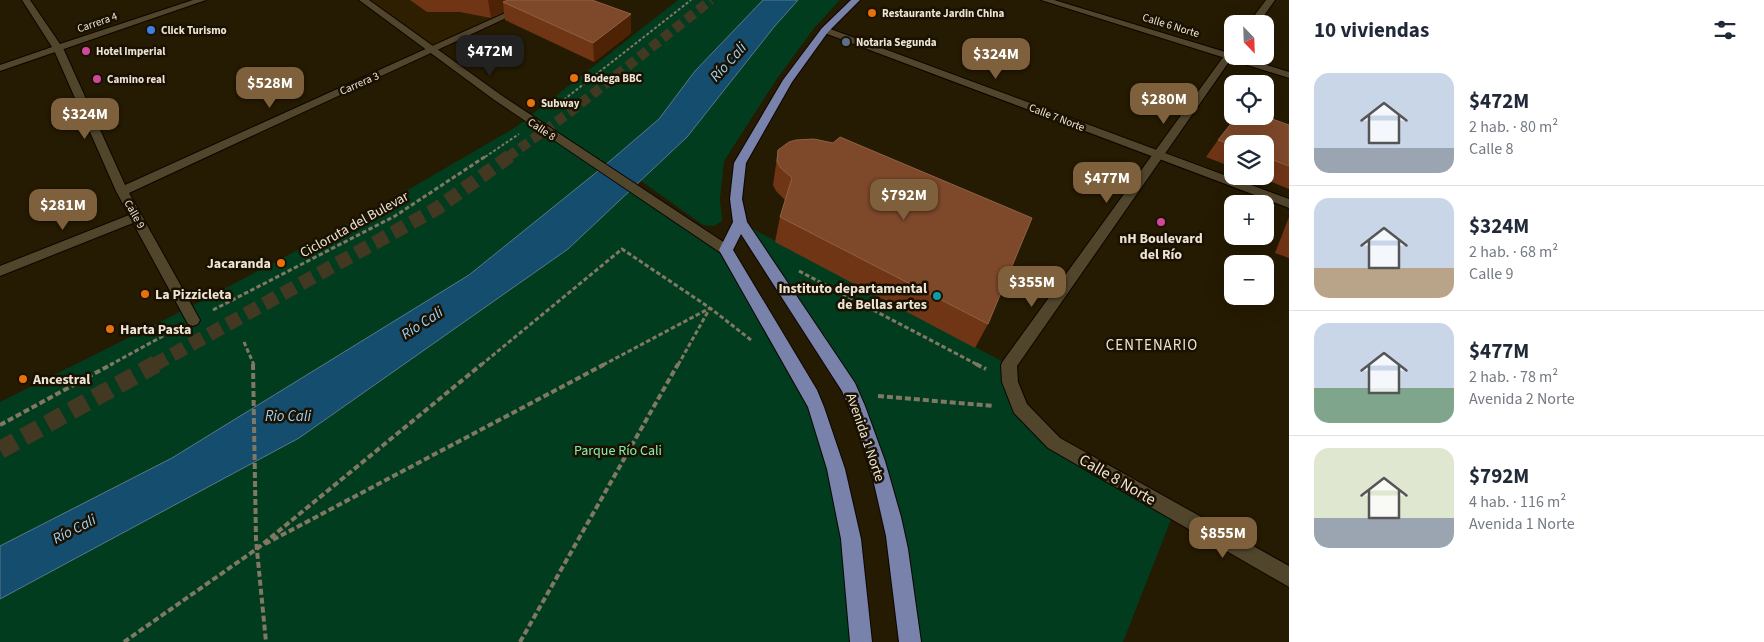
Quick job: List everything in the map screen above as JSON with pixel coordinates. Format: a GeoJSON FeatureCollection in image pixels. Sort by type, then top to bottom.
{"type":"FeatureCollection","features":[{"type":"Feature","properties":{"kind":"main road","name":"Avenida 1 Norte"},"geometry":{"type":"LineString","coordinates":[[856,0],[825,30],[787,82],[740,163],[736,199],[740,222],[849,388],[854,400],[878,467],[896,536],[910,642]]}},
{"type":"Feature","properties":{"kind":"main road"},"geometry":{"type":"LineString","coordinates":[[740,222],[726,250],[816,407],[836,469],[851,539],[861,642]]}},
{"type":"Feature","properties":{"kind":"street","name":"Calle 9"},"geometry":{"type":"LineString","coordinates":[[26,0],[58,48],[122,191],[193,320]]}},
{"type":"Feature","properties":{"kind":"street","name":"Carrera 4"},"geometry":{"type":"LineString","coordinates":[[0,68],[202,0]]}},
{"type":"Feature","properties":{"kind":"street","name":"Calle 8"},"geometry":{"type":"LineString","coordinates":[[363,0],[430,51],[535,124],[726,250]]}},
{"type":"Feature","properties":{"kind":"street","name":"Carrera 3"},"geometry":{"type":"LineString","coordinates":[[122,191],[541,0]]}},
{"type":"Feature","properties":{"kind":"street","name":"Calle 6 Norte"},"geometry":{"type":"LineString","coordinates":[[1045,0],[1224,52]]}},
{"type":"Feature","properties":{"kind":"street"},"geometry":{"type":"LineString","coordinates":[[1260,15],[1271,0]]}},
{"type":"Feature","properties":{"kind":"street","name":"Calle 7 Norte"},"geometry":{"type":"LineString","coordinates":[[825,30],[1289,204]]}},
{"type":"Feature","properties":{"kind":"street"},"geometry":{"type":"LineString","coordinates":[[1009,373],[1158,155],[1224,64]]}},
{"type":"Feature","properties":{"kind":"street","name":"Calle 6 Norte"},"geometry":{"type":"LineString","coordinates":[[1261,65],[1289,75]]}},
{"type":"Feature","properties":{"kind":"street"},"geometry":{"type":"LineString","coordinates":[[0,271],[136,217]]}},
{"type":"Feature","properties":{"kind":"street","name":"Calle 8 Norte"},"geometry":{"type":"LineString","coordinates":[[1009,373],[1020,408],[1054,443],[1289,577]]}},
{"type":"Feature","properties":{"kind":"path"},"geometry":{"type":"LineString","coordinates":[[684,0],[690,1]]}},
{"type":"Feature","properties":{"kind":"path","name":"Cicloruta del Bulevar"},"geometry":{"type":"LineString","coordinates":[[0,425],[193,320],[395,216],[535,124],[690,1]]}},
{"type":"Feature","properties":{"kind":"path"},"geometry":{"type":"LineString","coordinates":[[124,642],[258,548],[622,249],[710,308],[755,343]]}},
{"type":"Feature","properties":{"kind":"path"},"geometry":{"type":"LineString","coordinates":[[794,268],[1009,373]]}},
{"type":"Feature","properties":{"kind":"path"},"geometry":{"type":"LineString","coordinates":[[258,548],[710,308]]}},
{"type":"Feature","properties":{"kind":"path"},"geometry":{"type":"LineString","coordinates":[[520,642],[710,308]]}},
{"type":"Feature","properties":{"kind":"path"},"geometry":{"type":"LineString","coordinates":[[244,342],[254,364],[256,540],[266,642]]}},
{"type":"Feature","properties":{"kind":"path"},"geometry":{"type":"LineString","coordinates":[[875,395],[1020,408]]}},
{"type":"Feature","properties":{"kind":"shaded area"},"geometry":{"type":"Polygon","coordinates":[[[363,0],[541,0],[430,51],[363,0]]]}},
{"type":"Feature","properties":{"kind":"green space"},"geometry":{"type":"Polygon","coordinates":[[[678,0],[763,0],[695,71],[659,119],[603,167],[469,275],[172,458],[0,546],[0,402],[186,309],[375,209],[516,127],[678,0]]]}},
{"type":"Feature","properties":{"kind":"green space"},"geometry":{"type":"Polygon","coordinates":[[[798,0],[840,0],[815,27],[776,80],[724,161],[720,199],[722,221],[714,226],[703,225],[641,181],[687,137],[774,27],[798,0]]]}},
{"type":"Feature","properties":{"kind":"green space","name":"Parque Río Cali"},"geometry":{"type":"Polygon","coordinates":[[[631,189],[726,250],[816,407],[861,642],[0,642],[0,599],[299,438],[568,249],[631,189]]]}},
{"type":"Feature","properties":{"kind":"green space"},"geometry":{"type":"Polygon","coordinates":[[[740,222],[1009,365],[1034,425],[1174,512],[1123,642],[910,642],[896,536],[854,400],[740,222]]]}},
{"type":"Feature","properties":{"kind":"water","name":"Rio Cali"},"geometry":{"type":"Polygon","coordinates":[[[763,0],[798,0],[774,27],[687,137],[568,249],[299,438],[0,599],[0,546],[172,458],[469,275],[603,167],[659,119],[695,71],[763,0]]]}},
{"type":"Feature","properties":{"kind":"building"},"geometry":{"type":"Polygon","coordinates":[[[508,0],[592,0],[631,14],[593,43],[503,2],[508,0]]]}},
{"type":"Feature","properties":{"kind":"building"},"geometry":{"type":"Polygon","coordinates":[[[1274,120],[1289,125],[1289,166],[1274,160],[1274,135],[1224,135],[1224,142],[1218,140],[1230,125],[1274,125],[1274,120]]]}},
{"type":"Feature","properties":{"kind":"building","name":"Instituto departamental de Bellas artes"},"geometry":{"type":"Polygon","coordinates":[[[840,137],[1032,218],[988,324],[780,217],[792,178],[780,167],[777,161],[778,150],[789,142],[796,140],[814,139],[833,143],[840,137]]]}},
{"type":"Feature","properties":{"kind":"tunnel"},"geometry":{"type":"LineString","coordinates":[[508,157],[570,112],[711,0]]}},
{"type":"Feature","properties":{"kind":"tunnel"},"geometry":{"type":"LineString","coordinates":[[154,365],[436,209],[510,156]]}},
{"type":"Feature","properties":{"kind":"tunnel"},"geometry":{"type":"LineString","coordinates":[[0,450],[156,364]]}},
{"type":"Feature","properties":{"kind":"place","name":"Restaurante Jardin China"},"geometry":{"type":"Point","coordinates":[872,13]}},
{"type":"Feature","properties":{"kind":"place","name":"Click Turismo"},"geometry":{"type":"Point","coordinates":[151,30]}},
{"type":"Feature","properties":{"kind":"place","name":"Notaria Segunda"},"geometry":{"type":"Point","coordinates":[846,42]}},
{"type":"Feature","properties":{"kind":"place","name":"Hotel Imperial"},"geometry":{"type":"Point","coordinates":[86,51]}},
{"type":"Feature","properties":{"kind":"place","name":"Bodega BBC"},"geometry":{"type":"Point","coordinates":[574,78]}},
{"type":"Feature","properties":{"kind":"place","name":"Camino real"},"geometry":{"type":"Point","coordinates":[97,79]}},
{"type":"Feature","properties":{"kind":"place","name":"Subway"},"geometry":{"type":"Point","coordinates":[531,103]}},
{"type":"Feature","properties":{"kind":"place","name":"nH Boulevard del Río"},"geometry":{"type":"Point","coordinates":[1161,222]}},
{"type":"Feature","properties":{"kind":"place","name":"Jacaranda"},"geometry":{"type":"Point","coordinates":[281,263]}},
{"type":"Feature","properties":{"kind":"place","name":"La Pizzicleta"},"geometry":{"type":"Point","coordinates":[145,294]}},
{"type":"Feature","properties":{"kind":"place","name":"Instituto departamental de Bellas artes"},"geometry":{"type":"Point","coordinates":[937,296]}},
{"type":"Feature","properties":{"kind":"place","name":"Harta Pasta"},"geometry":{"type":"Point","coordinates":[110,329]}},
{"type":"Feature","properties":{"kind":"place","name":"Ancestral"},"geometry":{"type":"Point","coordinates":[23,379]}},
{"type":"Feature","properties":{"kind":"district","name":"CENTENARIO"},"geometry":{"type":"Point","coordinates":[1152,345]}},
{"type":"Feature","properties":{"kind":"water label","name":"Río Cali"},"geometry":{"type":"Point","coordinates":[728,62]}},
{"type":"Feature","properties":{"kind":"water label","name":"Río Cali"},"geometry":{"type":"Point","coordinates":[422,323]}},
{"type":"Feature","properties":{"kind":"water label","name":"Río Cali"},"geometry":{"type":"Point","coordinates":[74,529]}}]}
